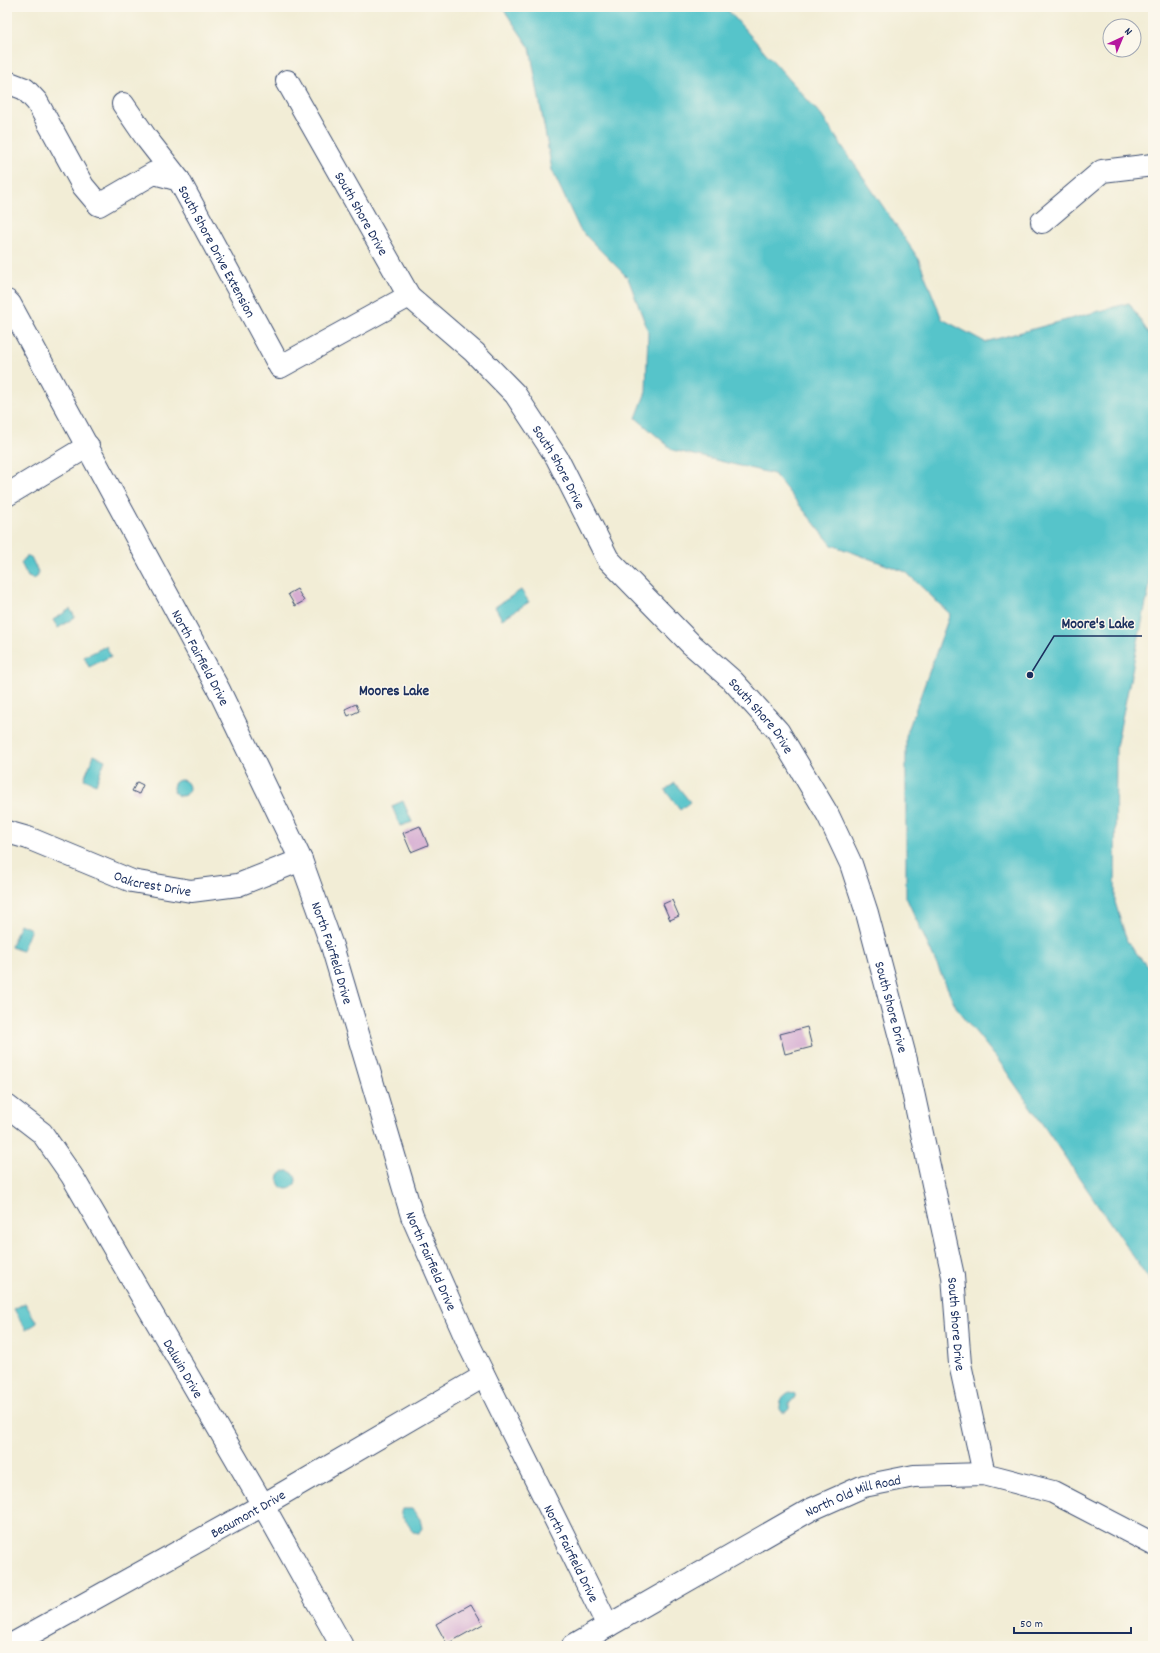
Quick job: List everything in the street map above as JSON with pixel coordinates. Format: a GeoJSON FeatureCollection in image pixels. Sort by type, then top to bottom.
{"type":"FeatureCollection","features":[{"type":"Feature","properties":{"kind":"street","name":"South Shore Drive"},"geometry":{"type":"LineString","coordinates":[[287,81],[409,296],[474,352],[515,394],[557,458],[608,559],[691,644],[733,681],[778,731],[828,815],[851,864],[867,913],[906,1060],[953,1276],[960,1364],[984,1474]]}},
{"type":"Feature","properties":{"kind":"street","name":"South Shore Drive Extension"},"geometry":{"type":"LineString","coordinates":[[7,82],[25,89],[37,102],[83,186],[99,205],[154,173],[179,180],[280,367],[409,296]]}},
{"type":"Feature","properties":{"kind":"street"},"geometry":{"type":"LineString","coordinates":[[122,104],[179,180]]}},
{"type":"Feature","properties":{"kind":"street"},"geometry":{"type":"LineString","coordinates":[[1042,222],[1102,171],[1153,165]]}},
{"type":"Feature","properties":{"kind":"street","name":"North Fairfield Drive"},"geometry":{"type":"LineString","coordinates":[[7,301],[88,446],[219,690],[300,860],[332,946],[412,1216],[484,1376],[608,1626]]}},
{"type":"Feature","properties":{"kind":"street"},"geometry":{"type":"LineString","coordinates":[[7,495],[88,446]]}},
{"type":"Feature","properties":{"kind":"street","name":"Oakcrest Drive"},"geometry":{"type":"LineString","coordinates":[[7,832],[28,838],[132,881],[190,891],[238,885],[300,860]]}},
{"type":"Feature","properties":{"kind":"street","name":"Dalwin Drive"},"geometry":{"type":"LineString","coordinates":[[7,1106],[42,1133],[72,1176],[263,1504],[342,1646]]}},
{"type":"Feature","properties":{"kind":"street","name":"Beaumont Drive"},"geometry":{"type":"LineString","coordinates":[[9,1646],[263,1504],[484,1376]]}},
{"type":"Feature","properties":{"kind":"street","name":"North Old Mill Road"},"geometry":{"type":"LineString","coordinates":[[573,1646],[810,1510],[864,1486],[914,1476],[984,1474],[1053,1492],[1153,1544]]}},
{"type":"Feature","properties":{"kind":"water"},"geometry":{"type":"Polygon","coordinates":[[[502,7],[725,7],[821,115],[918,258],[942,319],[985,342],[1129,303],[1153,340],[1153,539],[1149,589],[1116,747],[1115,902],[1127,941],[1153,974],[1153,1285],[999,1061],[957,1009],[906,897],[906,736],[950,614],[906,572],[832,545],[774,474],[673,450],[636,418],[646,392],[648,331],[628,278],[580,230],[552,170],[530,48],[502,7]]]}},
{"type":"Feature","properties":{"kind":"water"},"geometry":{"type":"Polygon","coordinates":[[[26,557],[31,557],[38,572],[38,576],[34,579],[28,577],[21,563],[26,557]]]}},
{"type":"Feature","properties":{"kind":"water"},"geometry":{"type":"Polygon","coordinates":[[[521,590],[529,602],[502,619],[495,607],[521,590]]]}},
{"type":"Feature","properties":{"kind":"water"},"geometry":{"type":"Polygon","coordinates":[[[70,609],[75,617],[58,628],[53,620],[70,609]]]}},
{"type":"Feature","properties":{"kind":"water"},"geometry":{"type":"Polygon","coordinates":[[[106,646],[111,656],[89,667],[84,657],[106,646]]]}},
{"type":"Feature","properties":{"kind":"water"},"geometry":{"type":"Polygon","coordinates":[[[94,755],[105,760],[96,784],[84,779],[94,755]]]}},
{"type":"Feature","properties":{"kind":"water"},"geometry":{"type":"Polygon","coordinates":[[[178,780],[184,780],[189,785],[187,794],[184,796],[178,796],[173,791],[173,785],[178,780]]]}},
{"type":"Feature","properties":{"kind":"water"},"geometry":{"type":"Polygon","coordinates":[[[675,783],[690,802],[680,810],[665,790],[675,783]]]}},
{"type":"Feature","properties":{"kind":"water"},"geometry":{"type":"Polygon","coordinates":[[[403,801],[412,822],[400,826],[392,806],[403,801]]]}},
{"type":"Feature","properties":{"kind":"water"},"geometry":{"type":"Polygon","coordinates":[[[20,924],[31,929],[22,951],[11,947],[20,924]]]}},
{"type":"Feature","properties":{"kind":"water"},"geometry":{"type":"Polygon","coordinates":[[[287,1171],[291,1172],[295,1176],[295,1184],[291,1188],[287,1189],[283,1188],[279,1184],[278,1180],[279,1176],[283,1172],[287,1171]]]}},
{"type":"Feature","properties":{"kind":"water"},"geometry":{"type":"Polygon","coordinates":[[[25,1303],[37,1323],[26,1330],[14,1309],[25,1303]]]}},
{"type":"Feature","properties":{"kind":"water"},"geometry":{"type":"Polygon","coordinates":[[[790,1392],[795,1394],[795,1397],[789,1404],[789,1409],[786,1412],[782,1412],[780,1409],[781,1401],[785,1395],[790,1392]]]}},
{"type":"Feature","properties":{"kind":"water"},"geometry":{"type":"Polygon","coordinates":[[[402,1509],[412,1509],[420,1519],[422,1528],[419,1533],[413,1532],[401,1514],[402,1509]]]}},
{"type":"Feature","properties":{"kind":"building"},"geometry":{"type":"Polygon","coordinates":[[[297,589],[304,601],[295,606],[288,594],[297,589]]]}},
{"type":"Feature","properties":{"kind":"building"},"geometry":{"type":"Polygon","coordinates":[[[356,704],[359,711],[348,716],[345,709],[356,704]]]}},
{"type":"Feature","properties":{"kind":"building"},"geometry":{"type":"Polygon","coordinates":[[[137,782],[143,785],[139,794],[132,791],[137,782]]]}},
{"type":"Feature","properties":{"kind":"building"},"geometry":{"type":"Polygon","coordinates":[[[420,826],[428,845],[411,852],[403,833],[420,826]]]}},
{"type":"Feature","properties":{"kind":"building"},"geometry":{"type":"Polygon","coordinates":[[[672,900],[679,916],[670,920],[663,904],[672,900]]]}},
{"type":"Feature","properties":{"kind":"building"},"geometry":{"type":"Polygon","coordinates":[[[807,1027],[812,1047],[785,1054],[780,1034],[807,1027]]]}},
{"type":"Feature","properties":{"kind":"building"},"geometry":{"type":"Polygon","coordinates":[[[471,1604],[483,1624],[447,1644],[436,1624],[471,1604]]]}},
{"type":"Feature","properties":{"kind":"place","name":"Moore's Lake"},"geometry":{"type":"Point","coordinates":[1030,675]}},
{"type":"Feature","properties":{"kind":"district","name":"Moores Lake"},"geometry":{"type":"Point","coordinates":[394,690]}}]}
